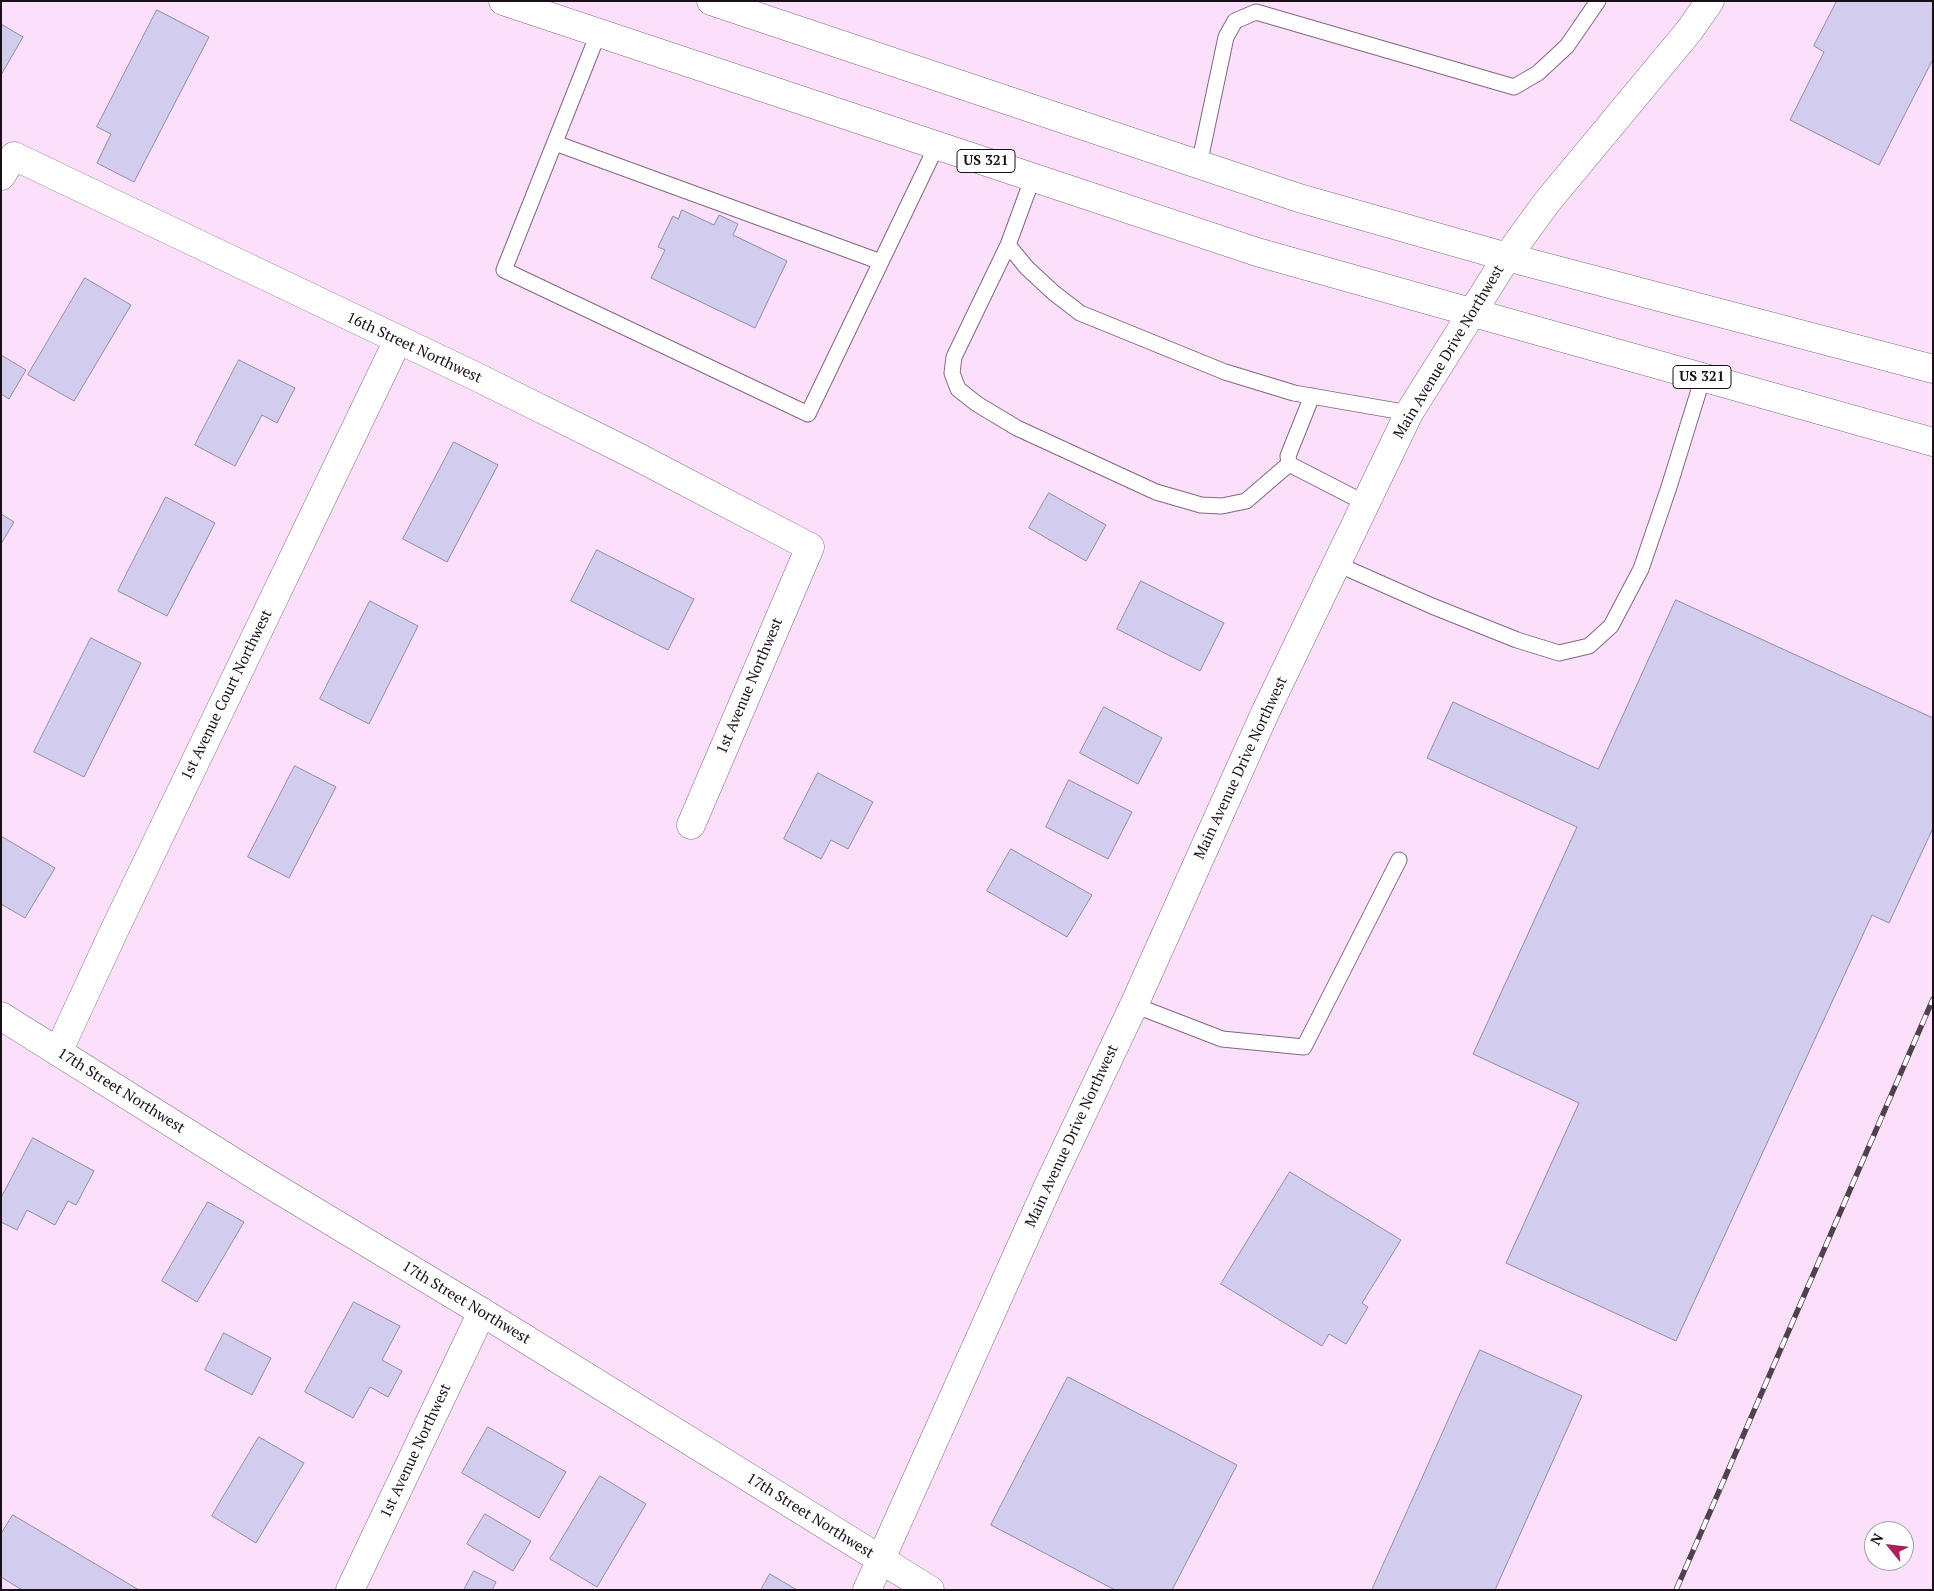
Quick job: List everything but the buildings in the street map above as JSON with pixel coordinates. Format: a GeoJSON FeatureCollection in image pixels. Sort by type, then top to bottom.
{"type":"FeatureCollection","features":[{"type":"Feature","properties":{"kind":"main road","name":"US 321"},"geometry":{"type":"LineString","coordinates":[[503,1],[1257,252],[1933,442]]}},
{"type":"Feature","properties":{"kind":"main road"},"geometry":{"type":"LineString","coordinates":[[711,1],[1299,198],[1507,257],[1933,369]]}},
{"type":"Feature","properties":{"kind":"main road","name":"Main Avenue Drive Northwest"},"geometry":{"type":"LineString","coordinates":[[868,1590],[880,1559],[1048,1184],[1134,1005],[1265,714],[1409,413],[1507,257],[1547,202],[1689,31],[1710,1]]}},
{"type":"Feature","properties":{"kind":"main road","name":"16th Street Northwest"},"geometry":{"type":"LineString","coordinates":[[8,166],[475,376],[636,456],[810,547]]}},
{"type":"Feature","properties":{"kind":"main road","name":"1st Avenue Court Northwest"},"geometry":{"type":"LineString","coordinates":[[58,1052],[114,931],[398,340]]}},
{"type":"Feature","properties":{"kind":"main road","name":"1st Avenue Northwest"},"geometry":{"type":"LineString","coordinates":[[690,825],[810,547]]}},
{"type":"Feature","properties":{"kind":"main road","name":"17th Street Northwest"},"geometry":{"type":"LineString","coordinates":[[1,1016],[261,1179],[482,1312],[930,1590]]}},
{"type":"Feature","properties":{"kind":"main road","name":"1st Avenue Northwest"},"geometry":{"type":"LineString","coordinates":[[350,1590],[482,1312]]}},
{"type":"Feature","properties":{"kind":"lane"},"geometry":{"type":"LineString","coordinates":[[1199,165],[1226,37],[1235,21],[1256,12],[1514,87],[1538,73],[1567,46],[1598,1]]}},
{"type":"Feature","properties":{"kind":"lane"},"geometry":{"type":"LineString","coordinates":[[598,34],[504,270],[808,414],[937,145]]}},
{"type":"Feature","properties":{"kind":"lane"},"geometry":{"type":"LineString","coordinates":[[555,143],[881,262]]}},
{"type":"Feature","properties":{"kind":"lane"},"geometry":{"type":"LineString","coordinates":[[1033,177],[1008,246],[954,357],[952,373],[958,389],[977,404],[1017,428],[1156,492],[1201,505],[1222,506],[1246,501],[1290,464]]}},
{"type":"Feature","properties":{"kind":"lane"},"geometry":{"type":"LineString","coordinates":[[1008,246],[1027,268],[1054,293],[1080,313],[1225,372],[1294,393],[1409,413]]}},
{"type":"Feature","properties":{"kind":"lane"},"geometry":{"type":"LineString","coordinates":[[1337,564],[1432,606],[1517,640],[1559,653],[1589,646],[1611,626],[1641,568],[1703,377]]}},
{"type":"Feature","properties":{"kind":"lane"},"geometry":{"type":"LineString","coordinates":[[1312,396],[1288,456],[1290,464],[1366,503]]}},
{"type":"Feature","properties":{"kind":"lane"},"geometry":{"type":"LineString","coordinates":[[1134,1005],[1222,1039],[1304,1047],[1399,860]]}},
{"type":"Feature","properties":{"kind":"railway"},"geometry":{"type":"LineString","coordinates":[[1676,1590],[1933,999]]}}]}
